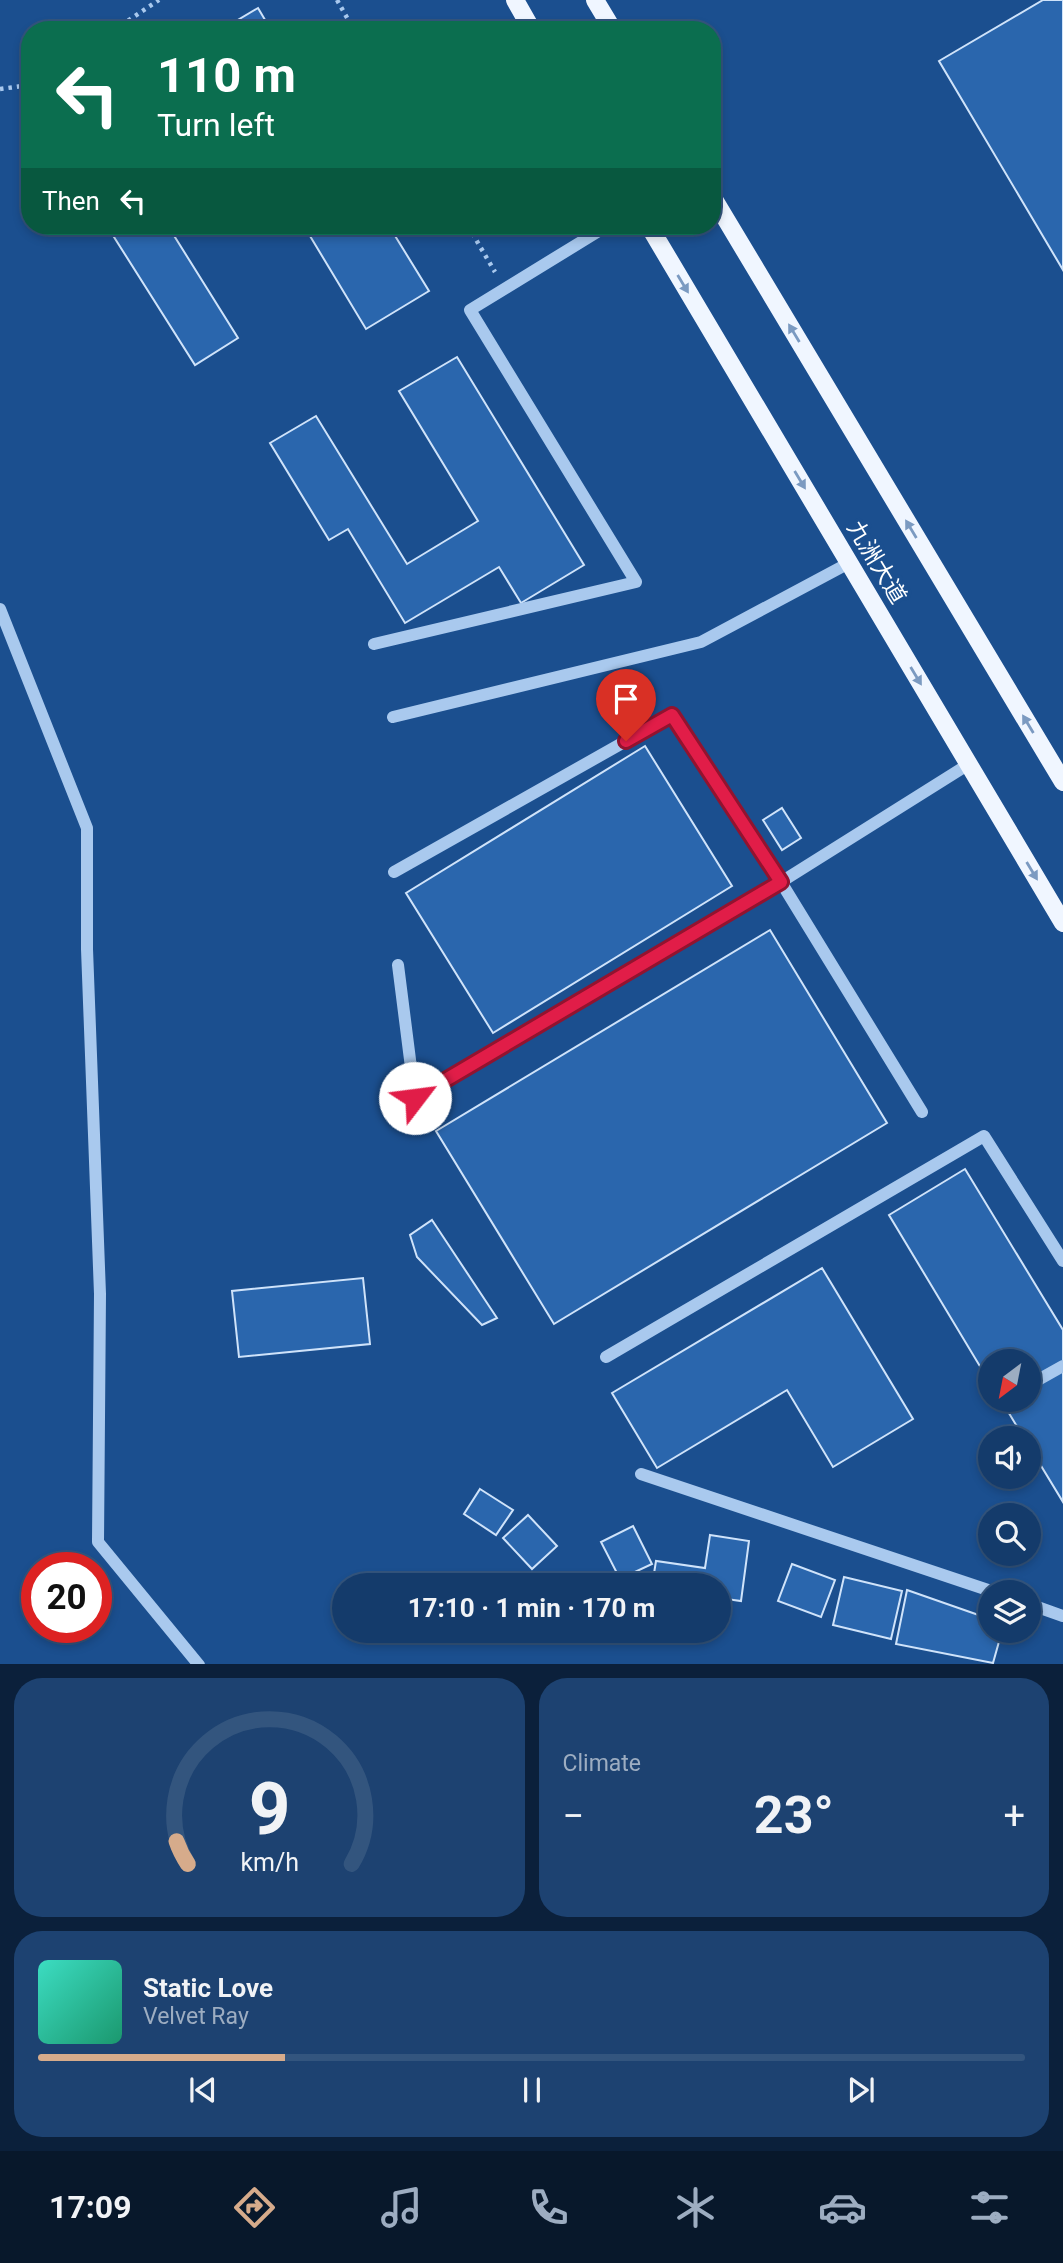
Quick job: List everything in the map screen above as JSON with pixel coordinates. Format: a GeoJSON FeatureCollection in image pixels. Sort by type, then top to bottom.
{"type":"FeatureCollection","features":[{"type":"Feature","properties":{"kind":"main road"},"geometry":{"type":"LineString","coordinates":[[515,0],[527,21]]}},
{"type":"Feature","properties":{"kind":"main road"},"geometry":{"type":"LineString","coordinates":[[595,0],[608,21]]}},
{"type":"Feature","properties":{"kind":"main road","name":"九洲大道"},"geometry":{"type":"LineString","coordinates":[[721,211],[1063,782]]}},
{"type":"Feature","properties":{"kind":"main road","name":"九洲大道"},"geometry":{"type":"LineString","coordinates":[[654,235],[1063,923]]}},
{"type":"Feature","properties":{"kind":"street"},"geometry":{"type":"LineString","coordinates":[[374,643],[636,582],[470,310],[592,235]]}},
{"type":"Feature","properties":{"kind":"street"},"geometry":{"type":"LineString","coordinates":[[393,718],[701,642],[849,563]]}},
{"type":"Feature","properties":{"kind":"street"},"geometry":{"type":"LineString","coordinates":[[0,609],[87,828],[87,949],[100,1294],[98,1542],[199,1664]]}},
{"type":"Feature","properties":{"kind":"street"},"geometry":{"type":"LineString","coordinates":[[394,872],[672,715],[781,882],[922,1112]]}},
{"type":"Feature","properties":{"kind":"street"},"geometry":{"type":"LineString","coordinates":[[398,965],[415,1098],[781,882],[969,764]]}},
{"type":"Feature","properties":{"kind":"street"},"geometry":{"type":"LineString","coordinates":[[606,1357],[984,1136],[1063,1261]]}},
{"type":"Feature","properties":{"kind":"street"},"geometry":{"type":"LineString","coordinates":[[1041,1378],[1063,1366]]}},
{"type":"Feature","properties":{"kind":"street"},"geometry":{"type":"LineString","coordinates":[[641,1474],[978,1587]]}},
{"type":"Feature","properties":{"kind":"street"},"geometry":{"type":"LineString","coordinates":[[1041,1608],[1063,1616]]}},
{"type":"Feature","properties":{"kind":"path"},"geometry":{"type":"LineString","coordinates":[[128,21],[159,0]]}},
{"type":"Feature","properties":{"kind":"path"},"geometry":{"type":"LineString","coordinates":[[337,0],[349,21]]}},
{"type":"Feature","properties":{"kind":"path"},"geometry":{"type":"LineString","coordinates":[[0,89],[21,86]]}},
{"type":"Feature","properties":{"kind":"path"},"geometry":{"type":"LineString","coordinates":[[473,235],[505,288]]}},
{"type":"Feature","properties":{"kind":"building"},"geometry":{"type":"Polygon","coordinates":[[[1043,0],[1063,0],[1063,270],[939,61],[1043,0]]]}},
{"type":"Feature","properties":{"kind":"building"},"geometry":{"type":"Polygon","coordinates":[[[258,8],[266,21],[236,21],[258,8]]]}},
{"type":"Feature","properties":{"kind":"building"},"geometry":{"type":"Polygon","coordinates":[[[113,235],[174,235],[238,338],[195,365],[113,235]]]}},
{"type":"Feature","properties":{"kind":"building"},"geometry":{"type":"Polygon","coordinates":[[[309,235],[395,235],[429,291],[366,329],[309,235]]]}},
{"type":"Feature","properties":{"kind":"building"},"geometry":{"type":"Polygon","coordinates":[[[457,357],[584,565],[521,603],[499,567],[405,623],[348,529],[329,540],[270,443],[316,416],[407,564],[478,521],[399,391],[457,357]]]}},
{"type":"Feature","properties":{"kind":"building"},"geometry":{"type":"Polygon","coordinates":[[[645,746],[732,886],[493,1033],[406,893],[645,746]]]}},
{"type":"Feature","properties":{"kind":"building"},"geometry":{"type":"Polygon","coordinates":[[[782,808],[801,838],[782,850],[763,820],[782,808]]]}},
{"type":"Feature","properties":{"kind":"building"},"geometry":{"type":"Polygon","coordinates":[[[770,930],[887,1123],[554,1324],[436,1131],[770,930]]]}},
{"type":"Feature","properties":{"kind":"building"},"geometry":{"type":"Polygon","coordinates":[[[965,1169],[1063,1330],[1063,1502],[1041,1466],[1041,1426],[1017,1426],[1008,1412],[1041,1412],[1041,1349],[978,1349],[978,1363],[889,1215],[965,1169]]]}},
{"type":"Feature","properties":{"kind":"building"},"geometry":{"type":"Polygon","coordinates":[[[432,1220],[497,1318],[482,1325],[417,1257],[410,1235],[432,1220]]]}},
{"type":"Feature","properties":{"kind":"building"},"geometry":{"type":"Polygon","coordinates":[[[822,1268],[913,1419],[833,1467],[787,1390],[657,1468],[612,1393],[822,1268]]]}},
{"type":"Feature","properties":{"kind":"building"},"geometry":{"type":"Polygon","coordinates":[[[363,1278],[370,1344],[239,1357],[232,1291],[363,1278]]]}},
{"type":"Feature","properties":{"kind":"building"},"geometry":{"type":"Polygon","coordinates":[[[480,1489],[513,1510],[496,1535],[464,1514],[480,1489]]]}},
{"type":"Feature","properties":{"kind":"building"},"geometry":{"type":"Polygon","coordinates":[[[528,1515],[557,1546],[532,1569],[503,1538],[528,1515]]]}},
{"type":"Feature","properties":{"kind":"building"},"geometry":{"type":"Polygon","coordinates":[[[633,1526],[652,1564],[633,1573],[617,1573],[601,1542],[633,1526]]]}},
{"type":"Feature","properties":{"kind":"building"},"geometry":{"type":"Polygon","coordinates":[[[710,1535],[749,1541],[741,1601],[731,1600],[731,1573],[654,1573],[656,1561],[705,1568],[710,1535]]]}},
{"type":"Feature","properties":{"kind":"building"},"geometry":{"type":"Polygon","coordinates":[[[792,1564],[835,1580],[821,1617],[778,1601],[792,1564]]]}},
{"type":"Feature","properties":{"kind":"building"},"geometry":{"type":"Polygon","coordinates":[[[844,1577],[902,1591],[891,1639],[833,1625],[844,1577]]]}},
{"type":"Feature","properties":{"kind":"building"},"geometry":{"type":"Polygon","coordinates":[[[907,1590],[978,1615],[978,1643],[999,1643],[993,1663],[896,1644],[907,1590]]]}},
{"type":"Feature","properties":{"kind":"route"},"geometry":{"type":"LineString","coordinates":[[415,1098],[781,882],[672,715],[626,741]]}}]}
